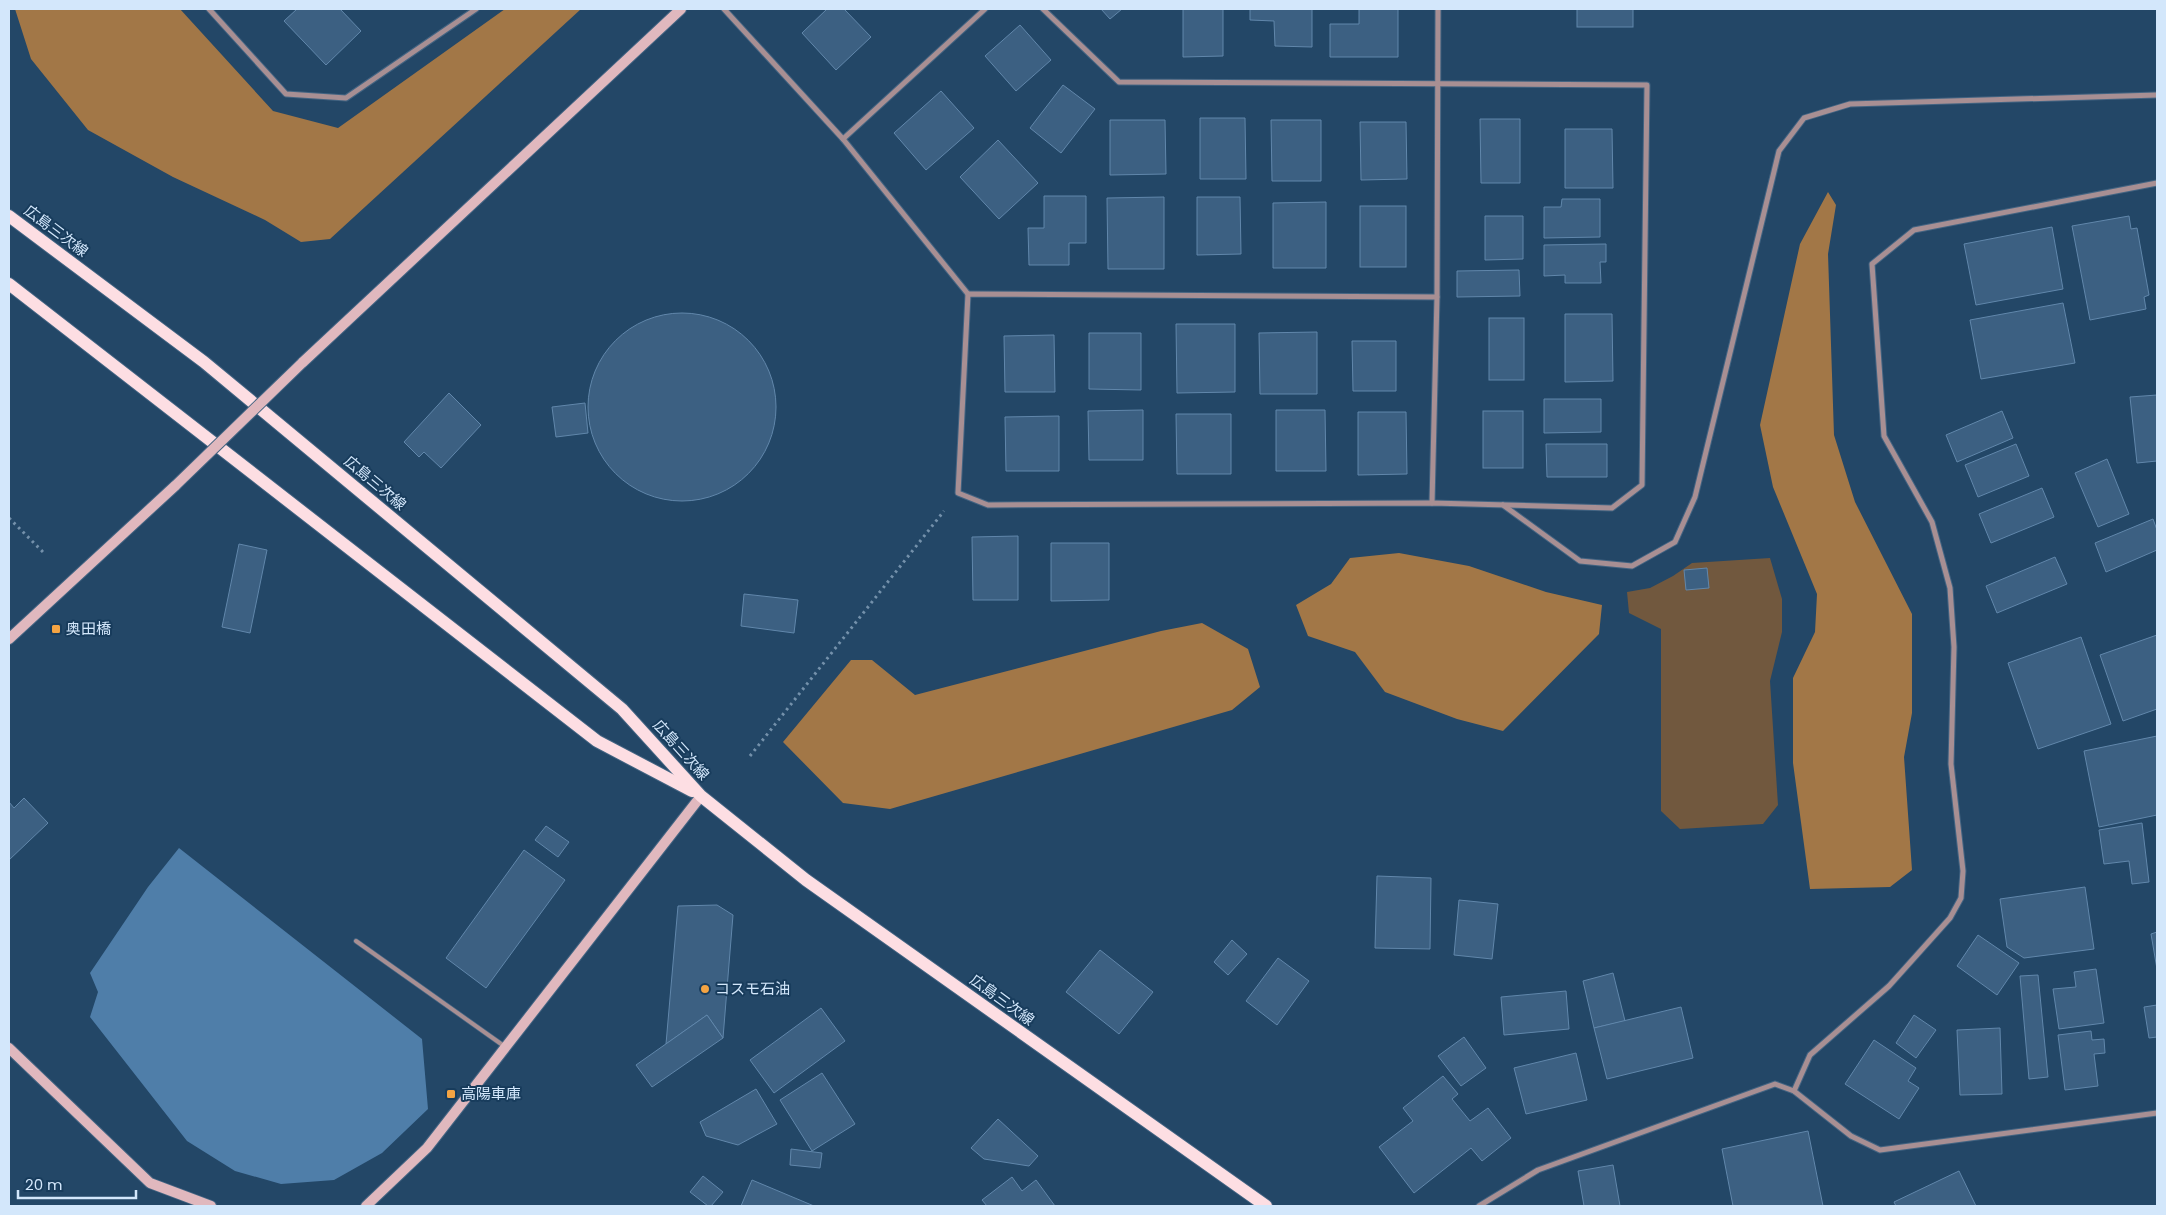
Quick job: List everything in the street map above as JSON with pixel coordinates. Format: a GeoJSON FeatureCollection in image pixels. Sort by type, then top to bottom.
{"type":"FeatureCollection","features":[{"type":"Feature","properties":{"kind":"main road","name":"広島三次線"},"geometry":{"type":"LineString","coordinates":[[9,216],[204,362],[622,709],[701,796],[806,880],[1258,1204]]}},
{"type":"Feature","properties":{"kind":"main road","name":"広島三次線"},"geometry":{"type":"LineString","coordinates":[[9,284],[597,742],[701,796]]}},
{"type":"Feature","properties":{"kind":"street"},"geometry":{"type":"LineString","coordinates":[[209,9],[286,94],[346,98],[476,9]]}},
{"type":"Feature","properties":{"kind":"street"},"geometry":{"type":"LineString","coordinates":[[9,639],[176,485],[302,363],[681,9]]}},
{"type":"Feature","properties":{"kind":"street"},"geometry":{"type":"LineString","coordinates":[[724,9],[843,139],[968,294],[958,493],[988,505],[1432,503],[1612,508],[1642,485],[1647,85],[1439,82],[1119,82],[1043,9]]}},
{"type":"Feature","properties":{"kind":"street"},"geometry":{"type":"LineString","coordinates":[[843,139],[985,9]]}},
{"type":"Feature","properties":{"kind":"street"},"geometry":{"type":"LineString","coordinates":[[1432,503],[1437,297],[1438,9]]}},
{"type":"Feature","properties":{"kind":"street"},"geometry":{"type":"LineString","coordinates":[[1503,505],[1580,561],[1632,566],[1675,542],[1695,497],[1779,151],[1804,118],[1850,104],[2157,95]]}},
{"type":"Feature","properties":{"kind":"street"},"geometry":{"type":"LineString","coordinates":[[1794,1090],[1810,1055],[1889,986],[1950,918],[1961,898],[1963,871],[1951,764],[1954,647],[1950,588],[1932,522],[1884,436],[1872,264],[1914,230],[2157,183]]}},
{"type":"Feature","properties":{"kind":"street"},"geometry":{"type":"LineString","coordinates":[[968,294],[1437,297]]}},
{"type":"Feature","properties":{"kind":"street"},"geometry":{"type":"LineString","coordinates":[[366,1206],[427,1148],[701,796]]}},
{"type":"Feature","properties":{"kind":"street"},"geometry":{"type":"LineString","coordinates":[[9,1048],[150,1182],[211,1206]]}},
{"type":"Feature","properties":{"kind":"street"},"geometry":{"type":"LineString","coordinates":[[1479,1206],[1538,1170],[1775,1084],[1794,1090],[1851,1136],[1880,1150],[2157,1113]]}},
{"type":"Feature","properties":{"kind":"lane"},"geometry":{"type":"LineString","coordinates":[[356,941],[506,1048]]}},
{"type":"Feature","properties":{"kind":"path"},"geometry":{"type":"LineString","coordinates":[[750,756],[943,512]]}},
{"type":"Feature","properties":{"kind":"path"},"geometry":{"type":"LineString","coordinates":[[9,518],[45,554]]}},
{"type":"Feature","properties":{"kind":"shaded area"},"geometry":{"type":"Polygon","coordinates":[[[15,9],[180,9],[273,111],[338,128],[505,9],[581,9],[330,239],[301,242],[265,220],[173,177],[88,130],[31,59],[15,9]]]}},
{"type":"Feature","properties":{"kind":"shaded area"},"geometry":{"type":"Polygon","coordinates":[[[1828,192],[1836,205],[1828,254],[1834,435],[1855,502],[1912,614],[1912,713],[1904,757],[1912,870],[1890,887],[1810,889],[1793,763],[1793,678],[1815,632],[1817,594],[1773,487],[1760,425],[1800,244],[1828,192]]]}},
{"type":"Feature","properties":{"kind":"shaded area"},"geometry":{"type":"Polygon","coordinates":[[[1399,553],[1469,566],[1546,592],[1602,605],[1599,634],[1503,731],[1457,719],[1385,692],[1355,652],[1308,636],[1296,605],[1331,584],[1350,558],[1399,553]]]}},
{"type":"Feature","properties":{"kind":"shaded area"},"geometry":{"type":"Polygon","coordinates":[[[1770,558],[1782,599],[1782,632],[1770,681],[1778,805],[1763,824],[1680,829],[1661,811],[1661,629],[1629,613],[1627,592],[1650,588],[1692,563],[1770,558]]]}},
{"type":"Feature","properties":{"kind":"shaded area"},"geometry":{"type":"Polygon","coordinates":[[[1202,623],[1248,649],[1260,687],[1232,710],[890,809],[843,803],[783,742],[851,660],[872,660],[915,695],[1161,631],[1202,623]]]}},
{"type":"Feature","properties":{"kind":"water"},"geometry":{"type":"Polygon","coordinates":[[[179,848],[422,1039],[428,1109],[382,1153],[334,1180],[281,1184],[235,1171],[187,1141],[90,1017],[98,992],[90,973],[148,887],[179,848]]]}},
{"type":"Feature","properties":{"kind":"building"},"geometry":{"type":"Polygon","coordinates":[[[297,9],[340,9],[361,31],[326,65],[284,21],[297,9]]]}},
{"type":"Feature","properties":{"kind":"building"},"geometry":{"type":"Polygon","coordinates":[[[827,9],[844,9],[871,37],[836,70],[802,33],[827,9]]]}},
{"type":"Feature","properties":{"kind":"building"},"geometry":{"type":"Polygon","coordinates":[[[1101,9],[1122,9],[1110,19],[1101,9]]]}},
{"type":"Feature","properties":{"kind":"building"},"geometry":{"type":"Polygon","coordinates":[[[1183,9],[1223,9],[1223,56],[1183,57],[1183,9]]]}},
{"type":"Feature","properties":{"kind":"building"},"geometry":{"type":"Polygon","coordinates":[[[1250,9],[1312,9],[1312,47],[1275,46],[1274,21],[1250,20],[1250,9]]]}},
{"type":"Feature","properties":{"kind":"building"},"geometry":{"type":"Polygon","coordinates":[[[1359,9],[1398,9],[1398,57],[1330,57],[1330,24],[1359,24],[1359,9]]]}},
{"type":"Feature","properties":{"kind":"building"},"geometry":{"type":"Polygon","coordinates":[[[1577,9],[1633,9],[1633,27],[1577,27],[1577,9]]]}},
{"type":"Feature","properties":{"kind":"building"},"geometry":{"type":"Polygon","coordinates":[[[1020,25],[1051,60],[1016,91],[985,56],[1020,25]]]}},
{"type":"Feature","properties":{"kind":"building"},"geometry":{"type":"Polygon","coordinates":[[[1063,85],[1095,109],[1061,153],[1030,128],[1063,85]]]}},
{"type":"Feature","properties":{"kind":"building"},"geometry":{"type":"Polygon","coordinates":[[[941,91],[974,128],[926,170],[894,133],[941,91]]]}},
{"type":"Feature","properties":{"kind":"building"},"geometry":{"type":"Polygon","coordinates":[[[1200,118],[1245,118],[1246,179],[1200,179],[1200,118]]]}},
{"type":"Feature","properties":{"kind":"building"},"geometry":{"type":"Polygon","coordinates":[[[1480,119],[1520,119],[1520,183],[1481,183],[1480,119]]]}},
{"type":"Feature","properties":{"kind":"building"},"geometry":{"type":"Polygon","coordinates":[[[1110,120],[1165,120],[1166,174],[1110,175],[1110,120]]]}},
{"type":"Feature","properties":{"kind":"building"},"geometry":{"type":"Polygon","coordinates":[[[1271,120],[1321,120],[1321,181],[1272,181],[1271,120]]]}},
{"type":"Feature","properties":{"kind":"building"},"geometry":{"type":"Polygon","coordinates":[[[1360,122],[1406,122],[1407,179],[1361,180],[1360,122]]]}},
{"type":"Feature","properties":{"kind":"building"},"geometry":{"type":"Polygon","coordinates":[[[1565,129],[1612,129],[1613,188],[1565,188],[1565,129]]]}},
{"type":"Feature","properties":{"kind":"building"},"geometry":{"type":"Polygon","coordinates":[[[998,140],[1038,183],[999,219],[960,177],[998,140]]]}},
{"type":"Feature","properties":{"kind":"building"},"geometry":{"type":"Polygon","coordinates":[[[1044,196],[1086,196],[1086,243],[1069,243],[1069,265],[1029,265],[1028,228],[1044,228],[1044,196]]]}},
{"type":"Feature","properties":{"kind":"building"},"geometry":{"type":"Polygon","coordinates":[[[1164,197],[1164,269],[1108,269],[1107,198],[1164,197]]]}},
{"type":"Feature","properties":{"kind":"building"},"geometry":{"type":"Polygon","coordinates":[[[1197,197],[1240,197],[1241,254],[1197,255],[1197,197]]]}},
{"type":"Feature","properties":{"kind":"building"},"geometry":{"type":"Polygon","coordinates":[[[1562,199],[1600,199],[1600,237],[1544,238],[1544,207],[1561,207],[1562,199]]]}},
{"type":"Feature","properties":{"kind":"building"},"geometry":{"type":"Polygon","coordinates":[[[1326,202],[1326,268],[1273,268],[1273,203],[1326,202]]]}},
{"type":"Feature","properties":{"kind":"building"},"geometry":{"type":"Polygon","coordinates":[[[1360,206],[1406,206],[1406,267],[1360,267],[1360,206]]]}},
{"type":"Feature","properties":{"kind":"building"},"geometry":{"type":"Polygon","coordinates":[[[1485,216],[1523,216],[1523,259],[1485,260],[1485,216]]]}},
{"type":"Feature","properties":{"kind":"building"},"geometry":{"type":"Polygon","coordinates":[[[2129,216],[2131,229],[2137,228],[2149,295],[2144,297],[2146,309],[2090,320],[2072,226],[2129,216]]]}},
{"type":"Feature","properties":{"kind":"building"},"geometry":{"type":"Polygon","coordinates":[[[2052,227],[2063,289],[1976,305],[1964,244],[2052,227]]]}},
{"type":"Feature","properties":{"kind":"building"},"geometry":{"type":"Polygon","coordinates":[[[1606,244],[1606,262],[1600,262],[1601,283],[1565,283],[1565,275],[1544,276],[1544,245],[1606,244]]]}},
{"type":"Feature","properties":{"kind":"building"},"geometry":{"type":"Polygon","coordinates":[[[1519,270],[1520,296],[1457,297],[1457,271],[1519,270]]]}},
{"type":"Feature","properties":{"kind":"building"},"geometry":{"type":"Polygon","coordinates":[[[2063,303],[2075,363],[1981,379],[1970,320],[2063,303]]]}},
{"type":"Feature","properties":{"kind":"building"},"geometry":{"type":"Polygon","coordinates":[[[673,313],[691,313],[718,320],[749,340],[769,371],[776,398],[776,416],[769,443],[749,474],[718,494],[691,501],[673,501],[655,497],[638,490],[622,480],[609,467],[599,451],[592,434],[588,416],[588,398],[592,380],[599,363],[609,347],[622,334],[638,324],[655,317],[673,313]]]}},
{"type":"Feature","properties":{"kind":"building"},"geometry":{"type":"Polygon","coordinates":[[[1565,314],[1612,314],[1613,381],[1565,382],[1565,314]]]}},
{"type":"Feature","properties":{"kind":"building"},"geometry":{"type":"Polygon","coordinates":[[[1489,318],[1524,318],[1524,380],[1489,380],[1489,318]]]}},
{"type":"Feature","properties":{"kind":"building"},"geometry":{"type":"Polygon","coordinates":[[[1176,324],[1235,324],[1235,392],[1177,393],[1176,324]]]}},
{"type":"Feature","properties":{"kind":"building"},"geometry":{"type":"Polygon","coordinates":[[[1317,332],[1317,394],[1260,394],[1259,333],[1317,332]]]}},
{"type":"Feature","properties":{"kind":"building"},"geometry":{"type":"Polygon","coordinates":[[[1089,333],[1141,333],[1141,390],[1089,389],[1089,333]]]}},
{"type":"Feature","properties":{"kind":"building"},"geometry":{"type":"Polygon","coordinates":[[[1054,335],[1055,392],[1005,392],[1004,336],[1054,335]]]}},
{"type":"Feature","properties":{"kind":"building"},"geometry":{"type":"Polygon","coordinates":[[[1352,341],[1396,341],[1396,391],[1353,391],[1352,341]]]}},
{"type":"Feature","properties":{"kind":"building"},"geometry":{"type":"Polygon","coordinates":[[[449,393],[481,425],[441,468],[424,452],[419,457],[404,442],[449,393]]]}},
{"type":"Feature","properties":{"kind":"building"},"geometry":{"type":"Polygon","coordinates":[[[2157,395],[2157,461],[2137,463],[2130,397],[2157,395]]]}},
{"type":"Feature","properties":{"kind":"building"},"geometry":{"type":"Polygon","coordinates":[[[1544,399],[1601,399],[1601,432],[1544,433],[1544,399]]]}},
{"type":"Feature","properties":{"kind":"building"},"geometry":{"type":"Polygon","coordinates":[[[585,403],[588,433],[556,437],[552,407],[585,403]]]}},
{"type":"Feature","properties":{"kind":"building"},"geometry":{"type":"Polygon","coordinates":[[[1143,410],[1143,460],[1089,460],[1088,411],[1143,410]]]}},
{"type":"Feature","properties":{"kind":"building"},"geometry":{"type":"Polygon","coordinates":[[[1276,410],[1325,410],[1326,471],[1276,471],[1276,410]]]}},
{"type":"Feature","properties":{"kind":"building"},"geometry":{"type":"Polygon","coordinates":[[[1483,411],[1523,411],[1523,468],[1483,468],[1483,411]]]}},
{"type":"Feature","properties":{"kind":"building"},"geometry":{"type":"Polygon","coordinates":[[[2002,411],[2013,438],[1957,462],[1946,435],[2002,411]]]}},
{"type":"Feature","properties":{"kind":"building"},"geometry":{"type":"Polygon","coordinates":[[[1358,412],[1406,412],[1407,474],[1358,475],[1358,412]]]}},
{"type":"Feature","properties":{"kind":"building"},"geometry":{"type":"Polygon","coordinates":[[[1176,414],[1231,414],[1231,474],[1177,474],[1176,414]]]}},
{"type":"Feature","properties":{"kind":"building"},"geometry":{"type":"Polygon","coordinates":[[[1059,416],[1059,471],[1006,471],[1005,417],[1059,416]]]}},
{"type":"Feature","properties":{"kind":"building"},"geometry":{"type":"Polygon","coordinates":[[[1546,444],[1607,444],[1607,477],[1547,477],[1546,444]]]}},
{"type":"Feature","properties":{"kind":"building"},"geometry":{"type":"Polygon","coordinates":[[[2016,444],[2029,476],[1978,497],[1965,465],[2016,444]]]}},
{"type":"Feature","properties":{"kind":"building"},"geometry":{"type":"Polygon","coordinates":[[[2107,459],[2129,514],[2098,527],[2075,473],[2107,459]]]}},
{"type":"Feature","properties":{"kind":"building"},"geometry":{"type":"Polygon","coordinates":[[[2042,488],[2054,517],[1991,543],[1979,514],[2042,488]]]}},
{"type":"Feature","properties":{"kind":"building"},"geometry":{"type":"Polygon","coordinates":[[[2153,519],[2157,530],[2157,550],[2106,572],[2095,543],[2153,519]]]}},
{"type":"Feature","properties":{"kind":"building"},"geometry":{"type":"Polygon","coordinates":[[[1018,536],[1018,600],[973,600],[972,537],[1018,536]]]}},
{"type":"Feature","properties":{"kind":"building"},"geometry":{"type":"Polygon","coordinates":[[[1051,543],[1109,543],[1109,600],[1051,601],[1051,543]]]}},
{"type":"Feature","properties":{"kind":"building"},"geometry":{"type":"Polygon","coordinates":[[[239,544],[267,550],[250,633],[222,627],[239,544]]]}},
{"type":"Feature","properties":{"kind":"building"},"geometry":{"type":"Polygon","coordinates":[[[2055,557],[2067,584],[1997,613],[1986,586],[2055,557]]]}},
{"type":"Feature","properties":{"kind":"building"},"geometry":{"type":"Polygon","coordinates":[[[1707,568],[1709,588],[1686,590],[1684,570],[1707,568]]]}},
{"type":"Feature","properties":{"kind":"building"},"geometry":{"type":"Polygon","coordinates":[[[744,594],[798,600],[794,633],[741,626],[744,594]]]}},
{"type":"Feature","properties":{"kind":"building"},"geometry":{"type":"Polygon","coordinates":[[[2157,635],[2157,709],[2123,721],[2100,655],[2157,635]]]}},
{"type":"Feature","properties":{"kind":"building"},"geometry":{"type":"Polygon","coordinates":[[[2081,637],[2111,724],[2038,749],[2008,663],[2081,637]]]}},
{"type":"Feature","properties":{"kind":"building"},"geometry":{"type":"Polygon","coordinates":[[[2157,736],[2157,815],[2099,827],[2084,751],[2157,736]]]}},
{"type":"Feature","properties":{"kind":"building"},"geometry":{"type":"Polygon","coordinates":[[[24,798],[48,823],[9,860],[9,802],[14,808],[24,798]]]}},
{"type":"Feature","properties":{"kind":"building"},"geometry":{"type":"Polygon","coordinates":[[[2142,823],[2149,882],[2132,884],[2129,861],[2104,864],[2099,830],[2142,823]]]}},
{"type":"Feature","properties":{"kind":"building"},"geometry":{"type":"Polygon","coordinates":[[[546,826],[569,842],[558,857],[535,840],[546,826]]]}},
{"type":"Feature","properties":{"kind":"building"},"geometry":{"type":"Polygon","coordinates":[[[524,850],[565,880],[486,988],[446,958],[524,850]]]}},
{"type":"Feature","properties":{"kind":"building"},"geometry":{"type":"Polygon","coordinates":[[[1377,876],[1431,878],[1430,949],[1375,948],[1377,876]]]}},
{"type":"Feature","properties":{"kind":"building"},"geometry":{"type":"Polygon","coordinates":[[[2085,887],[2094,949],[2024,958],[2007,947],[2000,899],[2085,887]]]}},
{"type":"Feature","properties":{"kind":"building"},"geometry":{"type":"Polygon","coordinates":[[[1459,900],[1498,904],[1492,959],[1454,955],[1459,900]]]}},
{"type":"Feature","properties":{"kind":"building"},"geometry":{"type":"Polygon","coordinates":[[[717,905],[733,915],[723,1038],[707,1015],[666,1044],[678,906],[717,905]]]}},
{"type":"Feature","properties":{"kind":"building"},"geometry":{"type":"Polygon","coordinates":[[[2157,932],[2157,969],[2151,934],[2157,932]]]}},
{"type":"Feature","properties":{"kind":"building"},"geometry":{"type":"Polygon","coordinates":[[[1978,935],[2019,963],[1997,995],[1957,966],[1978,935]]]}},
{"type":"Feature","properties":{"kind":"building"},"geometry":{"type":"Polygon","coordinates":[[[1232,940],[1247,954],[1228,975],[1214,962],[1232,940]]]}},
{"type":"Feature","properties":{"kind":"building"},"geometry":{"type":"Polygon","coordinates":[[[1100,950],[1153,992],[1119,1034],[1066,992],[1100,950]]]}},
{"type":"Feature","properties":{"kind":"building"},"geometry":{"type":"Polygon","coordinates":[[[1278,958],[1309,981],[1277,1025],[1246,1001],[1278,958]]]}},
{"type":"Feature","properties":{"kind":"building"},"geometry":{"type":"Polygon","coordinates":[[[2096,969],[2104,1023],[2059,1029],[2053,989],[2076,987],[2074,972],[2096,969]]]}},
{"type":"Feature","properties":{"kind":"building"},"geometry":{"type":"Polygon","coordinates":[[[1613,973],[1625,1021],[1594,1028],[1583,981],[1613,973]]]}},
{"type":"Feature","properties":{"kind":"building"},"geometry":{"type":"Polygon","coordinates":[[[2038,975],[2048,1077],[2029,1079],[2020,976],[2038,975]]]}},
{"type":"Feature","properties":{"kind":"building"},"geometry":{"type":"Polygon","coordinates":[[[1566,991],[1569,1029],[1504,1035],[1501,997],[1566,991]]]}},
{"type":"Feature","properties":{"kind":"building"},"geometry":{"type":"Polygon","coordinates":[[[2157,1005],[2157,1037],[2149,1038],[2144,1007],[2157,1005]]]}},
{"type":"Feature","properties":{"kind":"building"},"geometry":{"type":"Polygon","coordinates":[[[1681,1007],[1693,1058],[1607,1079],[1594,1028],[1681,1007]]]}},
{"type":"Feature","properties":{"kind":"building"},"geometry":{"type":"Polygon","coordinates":[[[821,1008],[845,1041],[774,1093],[750,1060],[821,1008]]]}},
{"type":"Feature","properties":{"kind":"building"},"geometry":{"type":"Polygon","coordinates":[[[707,1015],[723,1038],[652,1087],[636,1065],[707,1015]]]}},
{"type":"Feature","properties":{"kind":"building"},"geometry":{"type":"Polygon","coordinates":[[[1914,1015],[1936,1030],[1916,1058],[1896,1043],[1914,1015]]]}},
{"type":"Feature","properties":{"kind":"building"},"geometry":{"type":"Polygon","coordinates":[[[2000,1028],[2002,1094],[1960,1095],[1957,1030],[2000,1028]]]}},
{"type":"Feature","properties":{"kind":"building"},"geometry":{"type":"Polygon","coordinates":[[[2091,1031],[2092,1040],[2104,1039],[2105,1053],[2094,1054],[2098,1086],[2065,1090],[2058,1035],[2091,1031]]]}},
{"type":"Feature","properties":{"kind":"building"},"geometry":{"type":"Polygon","coordinates":[[[1464,1037],[1486,1068],[1461,1086],[1438,1056],[1464,1037]]]}},
{"type":"Feature","properties":{"kind":"building"},"geometry":{"type":"Polygon","coordinates":[[[1874,1040],[1916,1068],[1908,1081],[1919,1088],[1899,1119],[1845,1084],[1874,1040]]]}},
{"type":"Feature","properties":{"kind":"building"},"geometry":{"type":"Polygon","coordinates":[[[1576,1053],[1587,1100],[1526,1114],[1514,1068],[1576,1053]]]}},
{"type":"Feature","properties":{"kind":"building"},"geometry":{"type":"Polygon","coordinates":[[[822,1073],[855,1124],[812,1151],[780,1100],[822,1073]]]}},
{"type":"Feature","properties":{"kind":"building"},"geometry":{"type":"Polygon","coordinates":[[[1443,1076],[1458,1094],[1452,1099],[1470,1121],[1488,1108],[1511,1138],[1482,1161],[1471,1148],[1414,1193],[1379,1147],[1413,1121],[1403,1108],[1443,1076]]]}},
{"type":"Feature","properties":{"kind":"building"},"geometry":{"type":"Polygon","coordinates":[[[756,1089],[777,1124],[738,1145],[706,1136],[700,1122],[756,1089]]]}},
{"type":"Feature","properties":{"kind":"building"},"geometry":{"type":"Polygon","coordinates":[[[998,1119],[1038,1156],[1029,1166],[984,1159],[971,1148],[998,1119]]]}},
{"type":"Feature","properties":{"kind":"building"},"geometry":{"type":"Polygon","coordinates":[[[1808,1131],[1823,1206],[1733,1206],[1722,1149],[1808,1131]]]}},
{"type":"Feature","properties":{"kind":"building"},"geometry":{"type":"Polygon","coordinates":[[[791,1149],[822,1153],[820,1168],[790,1165],[791,1149]]]}},
{"type":"Feature","properties":{"kind":"building"},"geometry":{"type":"Polygon","coordinates":[[[1613,1165],[1620,1206],[1584,1206],[1578,1171],[1613,1165]]]}},
{"type":"Feature","properties":{"kind":"building"},"geometry":{"type":"Polygon","coordinates":[[[1959,1171],[1976,1206],[1896,1206],[1894,1202],[1959,1171]]]}},
{"type":"Feature","properties":{"kind":"building"},"geometry":{"type":"Polygon","coordinates":[[[703,1176],[723,1192],[711,1206],[708,1206],[690,1192],[703,1176]]]}},
{"type":"Feature","properties":{"kind":"building"},"geometry":{"type":"Polygon","coordinates":[[[1012,1177],[1022,1191],[1036,1180],[1055,1206],[987,1206],[982,1200],[1012,1177]]]}},
{"type":"Feature","properties":{"kind":"building"},"geometry":{"type":"Polygon","coordinates":[[[752,1180],[814,1206],[741,1206],[752,1180]]]}},
{"type":"Feature","properties":{"kind":"place","name":"奥田橋"},"geometry":{"type":"Point","coordinates":[56,629]}},
{"type":"Feature","properties":{"kind":"place","name":"コスモ石油"},"geometry":{"type":"Point","coordinates":[705,989]}},
{"type":"Feature","properties":{"kind":"place","name":"高陽車庫"},"geometry":{"type":"Point","coordinates":[451,1094]}}]}
